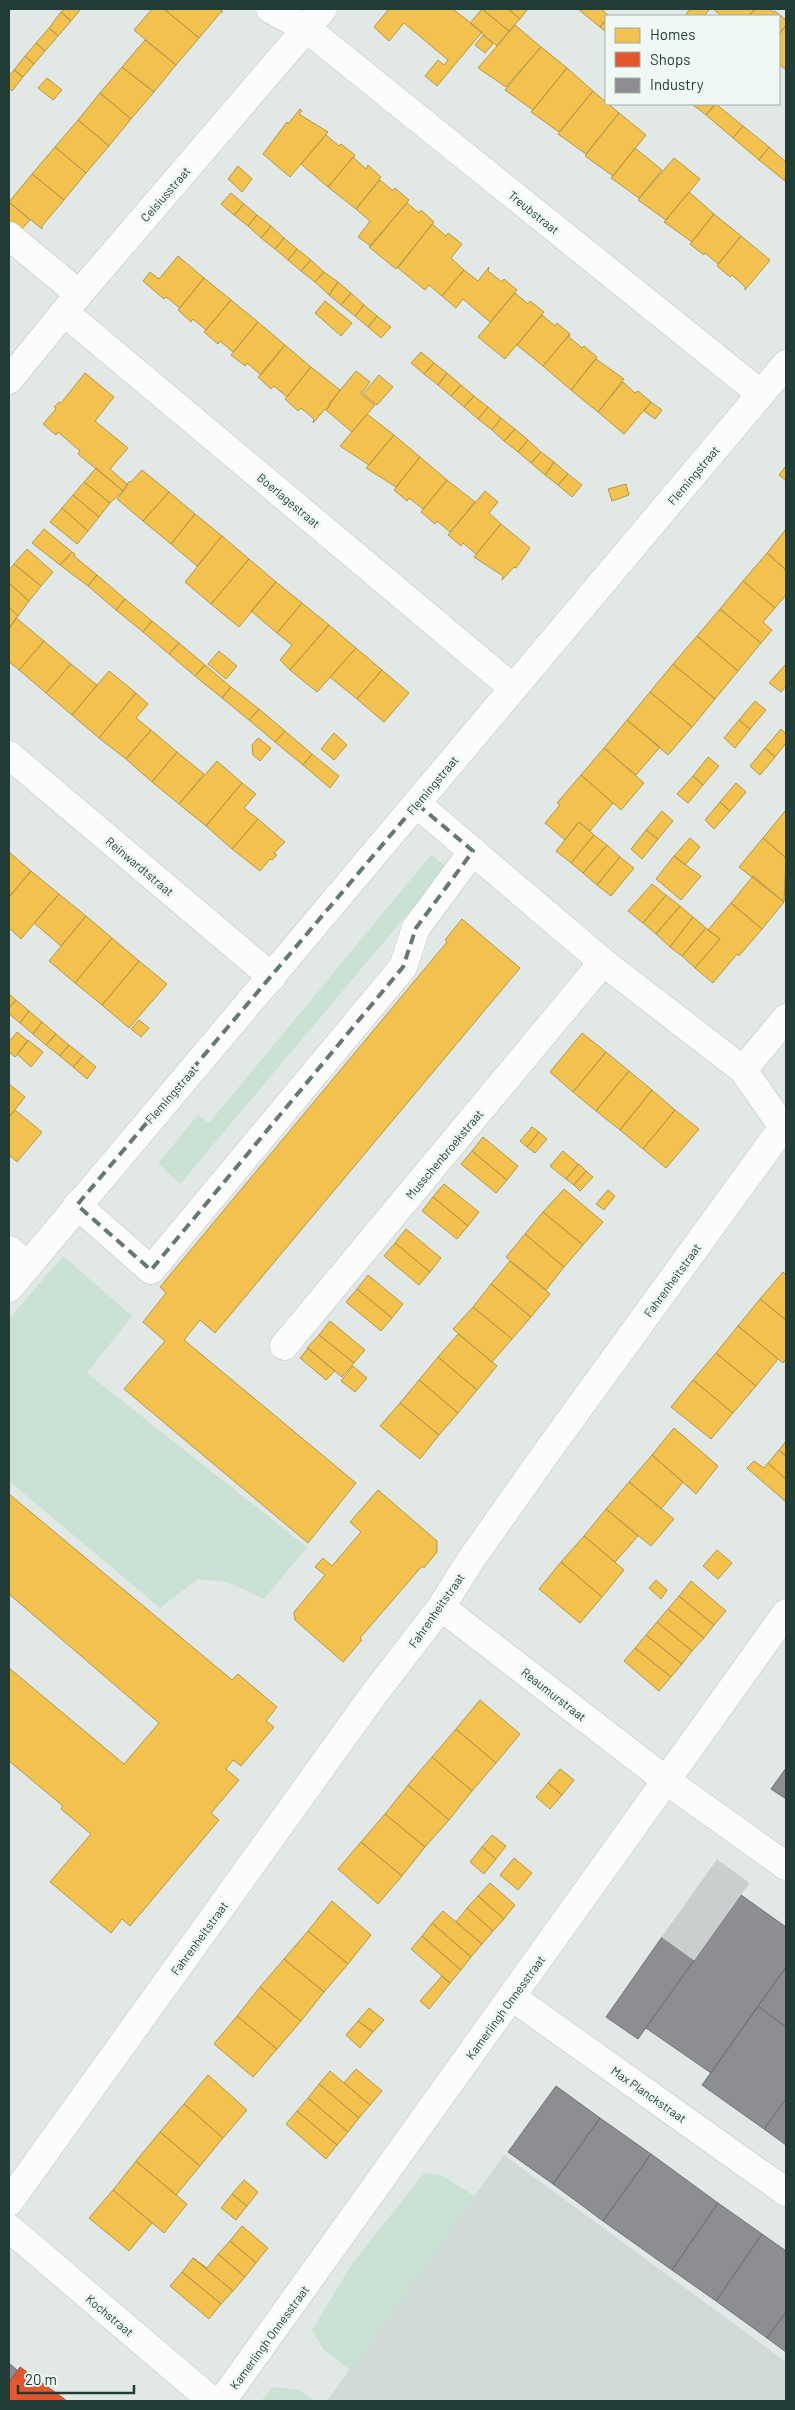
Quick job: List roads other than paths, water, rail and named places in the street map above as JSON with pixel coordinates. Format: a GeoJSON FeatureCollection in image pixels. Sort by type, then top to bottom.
{"type":"FeatureCollection","features":[{"type":"Feature","properties":{"kind":"street","name":"Treubstraat"},"geometry":{"type":"LineString","coordinates":[[270,9],[315,19],[761,394]]}},
{"type":"Feature","properties":{"kind":"street","name":"Celsiusstraat"},"geometry":{"type":"LineString","coordinates":[[9,380],[72,303],[315,19]]}},
{"type":"Feature","properties":{"kind":"street","name":"Boerlagestraat"},"geometry":{"type":"LineString","coordinates":[[9,236],[72,303],[513,688]]}},
{"type":"Feature","properties":{"kind":"street","name":"Flemingstraat"},"geometry":{"type":"LineString","coordinates":[[9,1288],[18,1258],[77,1204],[272,977],[786,364]]}},
{"type":"Feature","properties":{"kind":"street","name":"Reinwardtstraat"},"geometry":{"type":"LineString","coordinates":[[9,755],[272,977]]}},
{"type":"Feature","properties":{"kind":"street"},"geometry":{"type":"LineString","coordinates":[[416,804],[603,962],[743,1070],[786,1018]]}},
{"type":"Feature","properties":{"kind":"street"},"geometry":{"type":"LineString","coordinates":[[77,1204],[151,1270],[403,967],[416,928],[473,851]]}},
{"type":"Feature","properties":{"kind":"street","name":"Musschenbroekstraat"},"geometry":{"type":"LineString","coordinates":[[284,1346],[603,962]]}},
{"type":"Feature","properties":{"kind":"street","name":"Fahrenheitstraat"},"geometry":{"type":"LineString","coordinates":[[9,2202],[369,1702],[441,1607],[470,1561],[549,1449],[783,1127],[743,1070]]}},
{"type":"Feature","properties":{"kind":"street","name":"Reaumurstraat"},"geometry":{"type":"LineString","coordinates":[[441,1607],[667,1781]]}},
{"type":"Feature","properties":{"kind":"street","name":"Kamerlingh Onnesstraat"},"geometry":{"type":"LineString","coordinates":[[222,2401],[786,1613]]}},
{"type":"Feature","properties":{"kind":"street"},"geometry":{"type":"LineString","coordinates":[[667,1781],[786,1866]]}},
{"type":"Feature","properties":{"kind":"street","name":"Max Planckstraat"},"geometry":{"type":"LineString","coordinates":[[512,1997],[786,2192]]}},
{"type":"Feature","properties":{"kind":"street","name":"Kochstraat"},"geometry":{"type":"LineString","coordinates":[[9,2228],[212,2401]]}}]}
